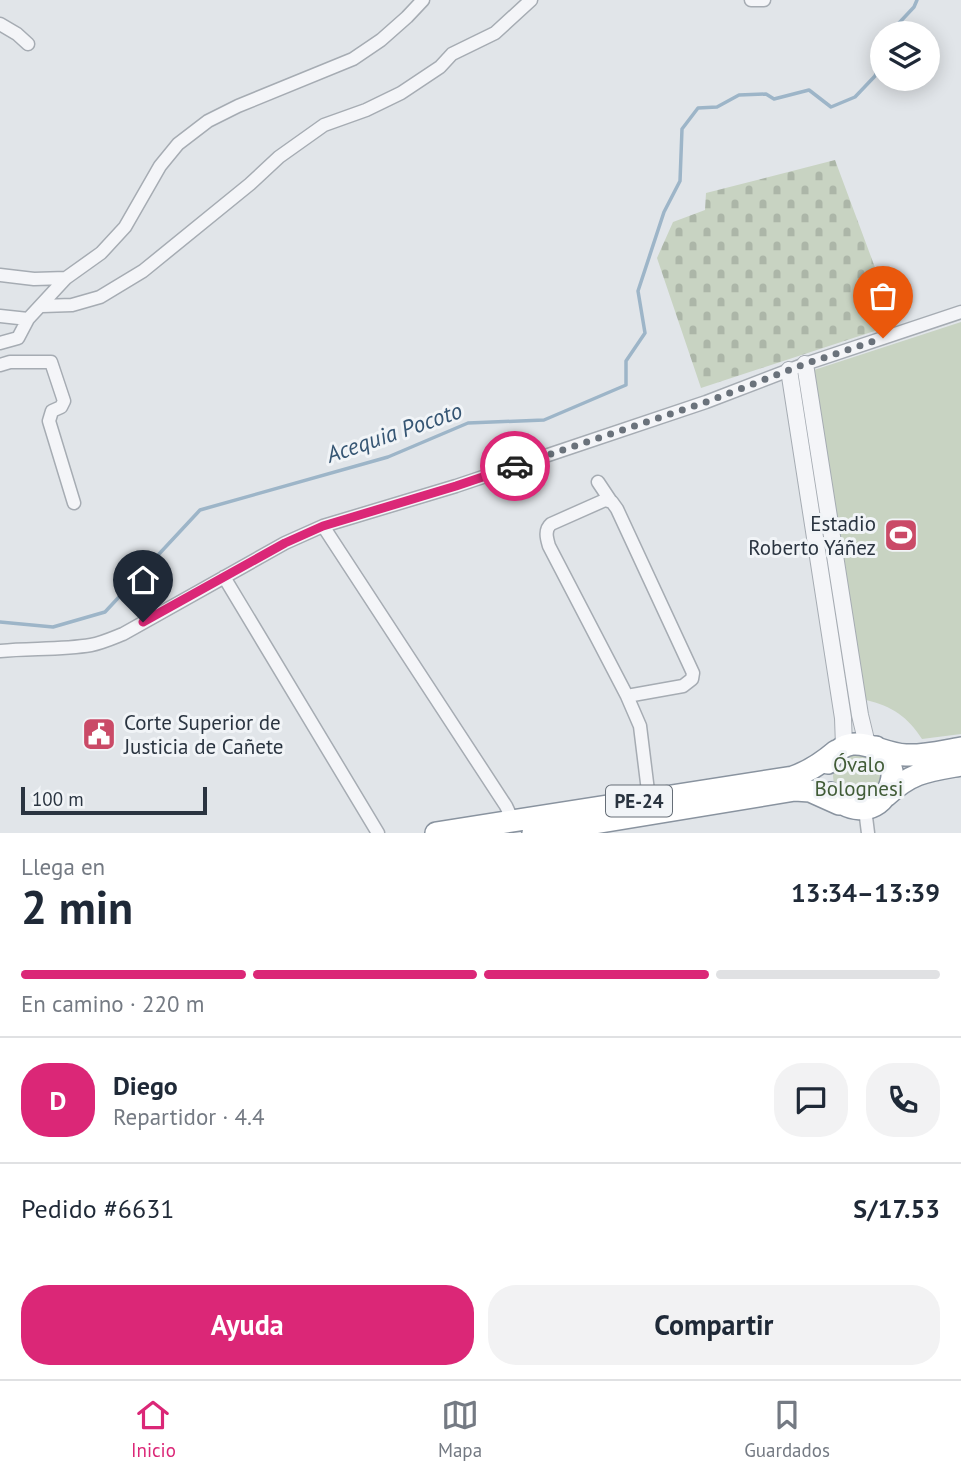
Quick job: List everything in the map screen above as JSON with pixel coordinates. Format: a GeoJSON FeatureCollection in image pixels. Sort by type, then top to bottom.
{"type":"FeatureCollection","features":[{"type":"Feature","properties":{"kind":"highway"},"geometry":{"type":"LineString","coordinates":[[961,748],[918,755],[890,753],[855,743],[840,749],[828,761],[826,784],[839,804],[852,809],[865,809],[876,805],[902,782],[922,771],[961,765]]}},
{"type":"Feature","properties":{"kind":"highway"},"geometry":{"type":"LineString","coordinates":[[871,746],[886,757],[892,771],[891,785],[884,797]]}},
{"type":"Feature","properties":{"kind":"highway","name":"PE-24"},"geometry":{"type":"LineString","coordinates":[[436,833],[513,821],[605,820],[649,799],[793,776],[821,764],[840,749]]}},
{"type":"Feature","properties":{"kind":"highway","name":"PE-24"},"geometry":{"type":"LineString","coordinates":[[533,833],[796,790],[810,791],[839,804]]}},
{"type":"Feature","properties":{"kind":"street"},"geometry":{"type":"LineString","coordinates":[[0,343],[18,338],[27,321],[66,278],[101,253],[125,227],[160,166],[178,144],[208,121],[238,106],[353,59],[380,40],[423,0]]}},
{"type":"Feature","properties":{"kind":"street"},"geometry":{"type":"LineString","coordinates":[[42,306],[72,305],[100,297],[143,271],[240,193],[279,157],[324,125],[366,110],[401,93],[440,67],[452,54],[495,33],[531,0]]}},
{"type":"Feature","properties":{"kind":"street"},"geometry":{"type":"LineString","coordinates":[[751,0],[764,0]]}},
{"type":"Feature","properties":{"kind":"street"},"geometry":{"type":"LineString","coordinates":[[0,24],[28,44]]}},
{"type":"Feature","properties":{"kind":"street"},"geometry":{"type":"LineString","coordinates":[[0,275],[34,279],[66,278]]}},
{"type":"Feature","properties":{"kind":"street"},"geometry":{"type":"LineString","coordinates":[[0,651],[82,646],[108,640],[285,543],[323,526],[482,477],[706,402],[805,364],[961,312]]}},
{"type":"Feature","properties":{"kind":"street"},"geometry":{"type":"LineString","coordinates":[[0,316],[27,321]]}},
{"type":"Feature","properties":{"kind":"street"},"geometry":{"type":"LineString","coordinates":[[0,365],[10,362],[51,362],[64,401],[61,407],[52,411],[49,421],[74,503]]}},
{"type":"Feature","properties":{"kind":"street"},"geometry":{"type":"LineString","coordinates":[[805,364],[860,715],[871,746]]}},
{"type":"Feature","properties":{"kind":"street"},"geometry":{"type":"LineString","coordinates":[[789,370],[841,705],[840,749]]}},
{"type":"Feature","properties":{"kind":"street"},"geometry":{"type":"LineString","coordinates":[[598,482],[617,509],[693,673],[692,679],[683,686],[627,696]]}},
{"type":"Feature","properties":{"kind":"street"},"geometry":{"type":"LineString","coordinates":[[610,500],[551,524],[546,531],[549,546],[640,726],[649,799]]}},
{"type":"Feature","properties":{"kind":"street"},"geometry":{"type":"LineString","coordinates":[[323,526],[499,794],[513,821]]}},
{"type":"Feature","properties":{"kind":"street"},"geometry":{"type":"LineString","coordinates":[[224,577],[378,833]]}},
{"type":"Feature","properties":{"kind":"street"},"geometry":{"type":"LineString","coordinates":[[865,809],[868,833]]}},
{"type":"Feature","properties":{"kind":"green space"},"geometry":{"type":"Polygon","coordinates":[[[835,160],[896,324],[701,388],[657,258],[673,222],[705,210],[706,193],[835,160]]]}},
{"type":"Feature","properties":{"kind":"green space","name":"Estadio Roberto Yáñez"},"geometry":{"type":"Polygon","coordinates":[[[961,322],[961,734],[922,739],[898,713],[866,700],[814,370],[961,322]]]}},
{"type":"Feature","properties":{"kind":"green space","name":"Óvalo Bolognesi"},"geometry":{"type":"Polygon","coordinates":[[[854,751],[877,757],[884,780],[870,799],[854,801],[834,784],[834,767],[854,751]]]}},
{"type":"Feature","properties":{"kind":"waterway","name":"Acequia Pocoto"},"geometry":{"type":"LineString","coordinates":[[901,21],[917,0]]}},
{"type":"Feature","properties":{"kind":"waterway","name":"Acequia Pocoto"},"geometry":{"type":"LineString","coordinates":[[0,622],[53,627],[105,612],[200,510],[388,457],[468,423],[544,420],[626,385],[626,361],[645,333],[638,291],[664,212],[680,181],[682,129],[698,108],[717,107],[739,95],[766,94],[774,99],[809,90],[831,107],[855,97],[870,81]]}},
{"type":"Feature","properties":{"kind":"way so far"},"geometry":{"type":"LineString","coordinates":[[515,466],[706,402],[883,338]]}},
{"type":"Feature","properties":{"kind":"place","name":"Estadio Roberto Yáñez"},"geometry":{"type":"Point","coordinates":[901,535]}},
{"type":"Feature","properties":{"kind":"place","name":"Corte Superior de Justicia de Cañete"},"geometry":{"type":"Point","coordinates":[99,734]}},
{"type":"Feature","properties":{"kind":"route"},"geometry":{"type":"LineString","coordinates":[[143,622],[285,543],[323,526],[515,466]]}}]}
